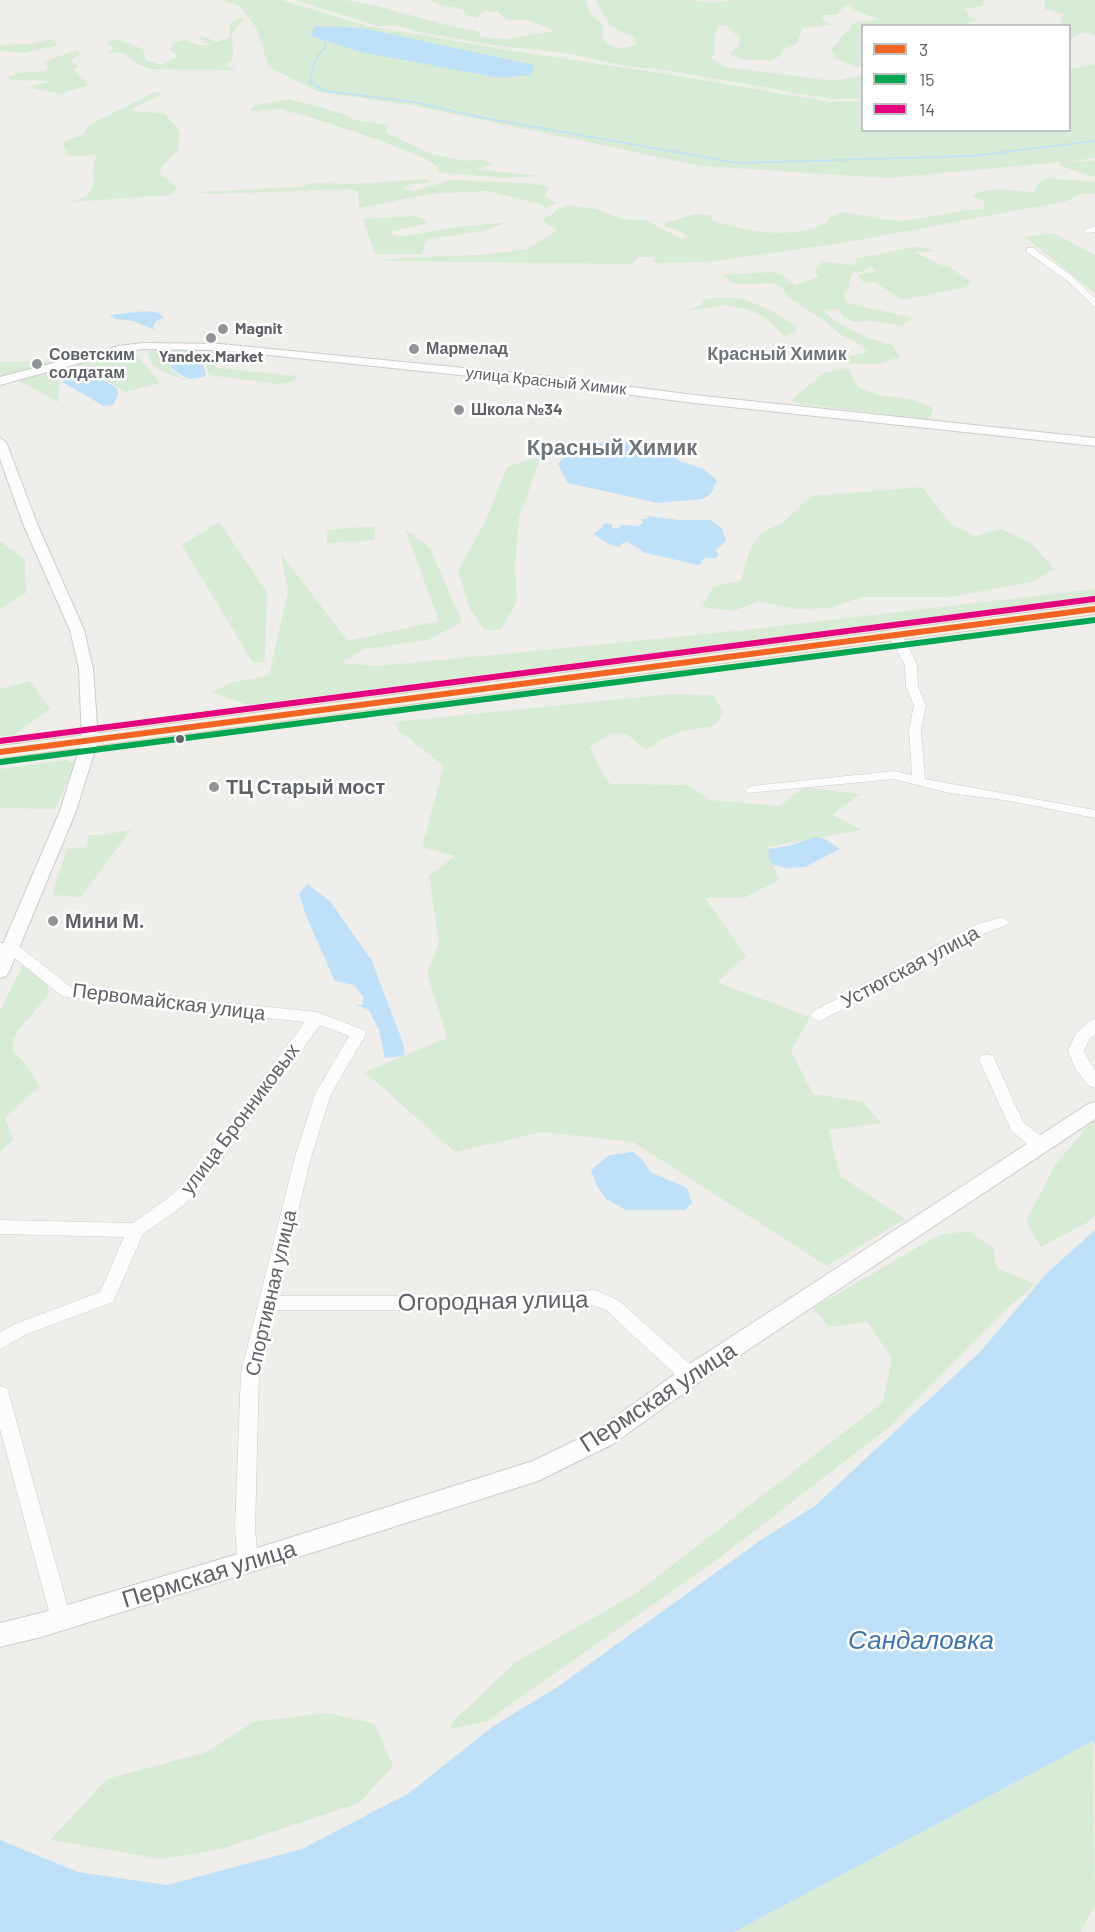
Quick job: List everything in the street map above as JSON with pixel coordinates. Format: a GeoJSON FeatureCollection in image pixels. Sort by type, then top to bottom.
{"type":"FeatureCollection","features":[{"type":"Feature","properties":{"kind":"main road"},"geometry":{"type":"LineString","coordinates":[[0,752],[893,633],[1095,609]]}},
{"type":"Feature","properties":{"kind":"street"},"geometry":{"type":"LineString","coordinates":[[1030,250],[1068,277],[1095,304]]}},
{"type":"Feature","properties":{"kind":"street","name":"улица Красный Химик"},"geometry":{"type":"LineString","coordinates":[[0,381],[119,349],[143,346],[219,347],[546,380],[1094,444]]}},
{"type":"Feature","properties":{"kind":"street"},"geometry":{"type":"LineString","coordinates":[[0,442],[31,526],[77,630],[86,669],[90,740],[68,811],[6,948],[0,972]]}},
{"type":"Feature","properties":{"kind":"street"},"geometry":{"type":"LineString","coordinates":[[893,633],[911,665],[912,687],[920,705],[915,730],[919,781]]}},
{"type":"Feature","properties":{"kind":"street"},"geometry":{"type":"LineString","coordinates":[[752,790],[886,775],[950,789],[1010,797],[1095,814]]}},
{"type":"Feature","properties":{"kind":"street","name":"Устюгская улица"},"geometry":{"type":"LineString","coordinates":[[819,1015],[980,929],[1002,922]]}},
{"type":"Feature","properties":{"kind":"street","name":"Первомайская улица"},"geometry":{"type":"LineString","coordinates":[[6,948],[67,992],[317,1018],[354,1031],[358,1037]]}},
{"type":"Feature","properties":{"kind":"street","name":"улица Бронниковых"},"geometry":{"type":"LineString","coordinates":[[136,1230],[178,1200],[196,1180],[317,1018]]}},
{"type":"Feature","properties":{"kind":"street"},"geometry":{"type":"LineString","coordinates":[[1095,1025],[1082,1037],[1076,1051],[1082,1066],[1095,1082]]}},
{"type":"Feature","properties":{"kind":"street","name":"Спортивная улица"},"geometry":{"type":"LineString","coordinates":[[248,1562],[245,1529],[250,1372],[303,1157],[324,1094],[358,1037]]}},
{"type":"Feature","properties":{"kind":"street"},"geometry":{"type":"LineString","coordinates":[[987,1060],[1017,1126],[1040,1145]]}},
{"type":"Feature","properties":{"kind":"street","name":"Пермская улица"},"geometry":{"type":"LineString","coordinates":[[0,1635],[61,1619],[248,1562],[538,1470],[605,1437],[690,1376],[1095,1109]]}},
{"type":"Feature","properties":{"kind":"street"},"geometry":{"type":"LineString","coordinates":[[0,1227],[136,1230],[107,1297],[21,1329],[0,1341]]}},
{"type":"Feature","properties":{"kind":"street","name":"Огородная улица"},"geometry":{"type":"LineString","coordinates":[[268,1303],[502,1303],[595,1297],[612,1305],[690,1376]]}},
{"type":"Feature","properties":{"kind":"street"},"geometry":{"type":"LineString","coordinates":[[0,1394],[61,1619]]}},
{"type":"Feature","properties":{"kind":"green space"},"geometry":{"type":"Polygon","coordinates":[[[224,0],[281,0],[368,26],[507,50],[680,76],[830,102],[861,100],[861,132],[1071,132],[1071,69],[1095,64],[1095,158],[1065,162],[1095,161],[1095,177],[1060,166],[1061,162],[888,178],[701,166],[416,106],[318,92],[269,67],[256,27],[239,6],[224,0]]]}},
{"type":"Feature","properties":{"kind":"green space"},"geometry":{"type":"Polygon","coordinates":[[[295,0],[345,0],[374,5],[453,27],[478,31],[481,37],[506,39],[554,31],[528,20],[507,20],[497,11],[484,12],[477,18],[465,15],[464,10],[430,0],[586,0],[590,14],[600,22],[603,28],[603,37],[607,44],[619,49],[636,45],[635,37],[609,24],[596,0],[688,0],[712,3],[736,0],[984,0],[982,6],[965,9],[969,16],[978,20],[966,24],[861,24],[861,66],[857,67],[836,59],[831,49],[854,23],[879,19],[852,10],[852,4],[844,6],[837,15],[823,15],[823,20],[832,25],[803,28],[796,45],[783,49],[782,54],[772,61],[742,59],[729,54],[739,46],[740,38],[727,26],[718,25],[714,38],[715,52],[711,58],[725,67],[833,81],[861,75],[861,99],[831,99],[658,69],[633,67],[565,53],[501,46],[419,32],[399,26],[377,26],[295,0]]]}},
{"type":"Feature","properties":{"kind":"green space"},"geometry":{"type":"Polygon","coordinates":[[[1044,0],[1095,0],[1095,36],[1090,32],[1077,34],[1071,40],[1071,24],[1061,24],[1060,20],[1064,14],[1045,9],[1044,0]]]}},
{"type":"Feature","properties":{"kind":"green space"},"geometry":{"type":"Polygon","coordinates":[[[239,17],[244,19],[232,34],[233,55],[232,60],[226,65],[236,70],[151,69],[135,63],[124,53],[107,53],[114,49],[106,42],[113,39],[122,41],[143,49],[146,60],[161,65],[178,56],[170,50],[174,43],[185,40],[197,45],[209,45],[197,37],[203,36],[216,42],[229,38],[230,24],[239,17]]]}},
{"type":"Feature","properties":{"kind":"green space"},"geometry":{"type":"Polygon","coordinates":[[[54,40],[58,45],[24,53],[0,51],[0,45],[32,44],[54,40]]]}},
{"type":"Feature","properties":{"kind":"green space"},"geometry":{"type":"Polygon","coordinates":[[[76,50],[82,53],[70,61],[79,66],[74,70],[86,81],[87,86],[58,94],[29,87],[53,81],[10,80],[8,77],[19,73],[46,71],[48,67],[44,62],[76,50]]]}},
{"type":"Feature","properties":{"kind":"green space"},"geometry":{"type":"Polygon","coordinates":[[[155,92],[163,94],[131,109],[135,112],[164,113],[180,132],[178,150],[161,168],[160,173],[177,187],[171,195],[69,202],[86,197],[91,189],[94,182],[93,170],[96,155],[68,156],[63,142],[84,134],[89,125],[155,92]]]}},
{"type":"Feature","properties":{"kind":"green space"},"geometry":{"type":"Polygon","coordinates":[[[288,99],[345,114],[354,120],[389,125],[385,132],[431,154],[465,161],[482,159],[494,164],[475,169],[540,176],[504,178],[437,172],[438,167],[428,160],[379,140],[313,118],[279,109],[249,111],[256,105],[288,99]]]}},
{"type":"Feature","properties":{"kind":"green space"},"geometry":{"type":"Polygon","coordinates":[[[1045,178],[1095,182],[1095,194],[1081,194],[1067,201],[843,243],[707,262],[657,263],[654,262],[654,257],[638,257],[632,264],[381,261],[397,258],[481,255],[528,249],[557,230],[546,223],[543,218],[569,205],[597,209],[622,219],[645,220],[682,239],[688,237],[676,229],[667,228],[664,223],[695,214],[711,215],[713,221],[718,223],[753,231],[778,233],[815,228],[827,222],[830,217],[843,212],[906,221],[984,209],[984,201],[972,196],[976,193],[993,189],[1034,192],[1045,178]]]}},
{"type":"Feature","properties":{"kind":"green space"},"geometry":{"type":"Polygon","coordinates":[[[428,179],[427,183],[411,184],[402,188],[413,191],[452,180],[528,183],[550,187],[545,196],[556,203],[546,208],[541,204],[487,191],[428,194],[359,208],[358,191],[349,189],[210,194],[201,192],[299,187],[312,183],[355,184],[428,179]]]}},
{"type":"Feature","properties":{"kind":"green space"},"geometry":{"type":"Polygon","coordinates":[[[415,216],[427,220],[425,224],[388,232],[401,237],[450,228],[508,222],[483,231],[427,239],[422,254],[375,254],[363,219],[415,216]]]}},
{"type":"Feature","properties":{"kind":"green space"},"geometry":{"type":"Polygon","coordinates":[[[1053,233],[1095,255],[1095,293],[1025,237],[1053,233]]]}},
{"type":"Feature","properties":{"kind":"green space"},"geometry":{"type":"Polygon","coordinates":[[[913,247],[935,251],[914,252],[948,266],[970,281],[967,287],[902,300],[875,282],[864,283],[858,275],[875,271],[871,266],[864,271],[852,273],[849,287],[843,294],[846,303],[913,318],[901,326],[872,321],[854,322],[844,318],[838,309],[823,310],[835,321],[865,337],[892,345],[900,357],[879,364],[835,363],[849,356],[868,352],[786,296],[784,289],[773,283],[734,284],[722,275],[772,272],[783,275],[795,285],[818,277],[815,270],[823,262],[856,265],[855,259],[913,247]]]}},
{"type":"Feature","properties":{"kind":"green space"},"geometry":{"type":"Polygon","coordinates":[[[718,297],[743,299],[769,309],[797,327],[795,332],[784,336],[763,316],[746,309],[724,305],[687,311],[702,305],[704,300],[718,297]]]}},
{"type":"Feature","properties":{"kind":"green space"},"geometry":{"type":"Polygon","coordinates":[[[151,350],[221,351],[216,368],[297,376],[294,381],[278,384],[209,375],[204,358],[174,361],[170,364],[170,370],[188,381],[160,371],[152,364],[148,353],[151,350]]]}},
{"type":"Feature","properties":{"kind":"green space"},"geometry":{"type":"Polygon","coordinates":[[[134,351],[160,383],[125,392],[83,365],[60,375],[58,402],[18,380],[109,353],[134,351]]]}},
{"type":"Feature","properties":{"kind":"green space"},"geometry":{"type":"Polygon","coordinates":[[[56,361],[15,374],[0,377],[0,362],[56,361]]]}},
{"type":"Feature","properties":{"kind":"green space"},"geometry":{"type":"Polygon","coordinates":[[[848,368],[858,387],[879,395],[910,399],[933,408],[931,417],[928,419],[798,404],[791,400],[824,373],[848,368]]]}},
{"type":"Feature","properties":{"kind":"green space"},"geometry":{"type":"Polygon","coordinates":[[[541,456],[519,518],[515,567],[517,601],[502,629],[485,631],[469,607],[458,571],[487,518],[507,467],[541,456]]]}},
{"type":"Feature","properties":{"kind":"green space"},"geometry":{"type":"Polygon","coordinates":[[[922,487],[951,524],[975,536],[1001,529],[1032,544],[1054,569],[1032,582],[949,597],[863,597],[829,608],[798,609],[759,601],[733,611],[702,607],[713,587],[741,580],[750,549],[761,533],[784,522],[811,496],[922,487]]]}},
{"type":"Feature","properties":{"kind":"green space"},"geometry":{"type":"Polygon","coordinates":[[[219,522],[267,592],[265,662],[253,663],[182,545],[219,522]]]}},
{"type":"Feature","properties":{"kind":"green space"},"geometry":{"type":"Polygon","coordinates":[[[374,526],[375,540],[327,543],[326,530],[374,526]]]}},
{"type":"Feature","properties":{"kind":"green space"},"geometry":{"type":"Polygon","coordinates":[[[405,529],[430,548],[462,622],[428,640],[364,649],[341,663],[378,666],[728,632],[1095,589],[1095,601],[996,609],[248,705],[212,692],[231,683],[269,675],[288,591],[281,554],[348,641],[439,621],[405,529]]]}},
{"type":"Feature","properties":{"kind":"green space"},"geometry":{"type":"Polygon","coordinates":[[[0,541],[25,560],[26,593],[0,609],[0,541]]]}},
{"type":"Feature","properties":{"kind":"green space"},"geometry":{"type":"Polygon","coordinates":[[[30,681],[50,709],[14,735],[0,736],[0,689],[30,681]]]}},
{"type":"Feature","properties":{"kind":"green space"},"geometry":{"type":"Polygon","coordinates":[[[671,694],[714,695],[723,714],[714,726],[683,731],[663,739],[646,750],[627,734],[611,733],[590,747],[610,784],[688,785],[710,800],[780,806],[804,787],[860,794],[832,815],[862,830],[766,847],[779,880],[744,898],[705,898],[746,956],[717,982],[810,1017],[791,1051],[813,1094],[863,1102],[881,1123],[829,1130],[840,1176],[905,1219],[827,1266],[633,1142],[542,1132],[455,1152],[365,1072],[447,1038],[427,973],[439,942],[429,876],[455,856],[422,847],[444,766],[398,730],[395,722],[671,694]]]}},
{"type":"Feature","properties":{"kind":"green space"},"geometry":{"type":"Polygon","coordinates":[[[66,760],[76,764],[55,809],[0,808],[0,769],[66,760]]]}},
{"type":"Feature","properties":{"kind":"green space"},"geometry":{"type":"Polygon","coordinates":[[[131,830],[81,897],[52,895],[67,849],[87,847],[88,835],[131,830]]]}},
{"type":"Feature","properties":{"kind":"green space"},"geometry":{"type":"Polygon","coordinates":[[[25,961],[44,971],[49,994],[14,1036],[13,1051],[30,1069],[39,1087],[5,1117],[13,1140],[0,1152],[0,1010],[25,961]]]}},
{"type":"Feature","properties":{"kind":"green space"},"geometry":{"type":"Polygon","coordinates":[[[1095,1118],[1095,1215],[1088,1222],[1041,1247],[1026,1221],[1055,1165],[1095,1118]]]}},
{"type":"Feature","properties":{"kind":"green space"},"geometry":{"type":"Polygon","coordinates":[[[969,1231],[993,1248],[997,1268],[1035,1284],[1003,1312],[893,1424],[722,1556],[487,1721],[450,1729],[452,1722],[516,1662],[635,1594],[883,1402],[892,1358],[867,1322],[829,1327],[813,1308],[939,1235],[969,1231]]]}},
{"type":"Feature","properties":{"kind":"green space"},"geometry":{"type":"Polygon","coordinates":[[[328,1713],[375,1724],[393,1766],[359,1803],[221,1849],[162,1859],[50,1840],[107,1779],[207,1752],[253,1722],[328,1713]]]}},
{"type":"Feature","properties":{"kind":"green space"},"geometry":{"type":"Polygon","coordinates":[[[1093,1741],[1095,1904],[1081,1932],[734,1932],[1093,1741]]]}},
{"type":"Feature","properties":{"kind":"water"},"geometry":{"type":"Polygon","coordinates":[[[315,26],[362,28],[534,65],[531,75],[500,78],[361,52],[311,36],[315,26]]]}},
{"type":"Feature","properties":{"kind":"water"},"geometry":{"type":"Polygon","coordinates":[[[147,311],[159,313],[164,318],[156,321],[154,330],[134,321],[115,319],[110,315],[147,311]]]}},
{"type":"Feature","properties":{"kind":"water"},"geometry":{"type":"Polygon","coordinates":[[[202,359],[206,375],[203,377],[189,379],[170,366],[180,361],[202,359]]]}},
{"type":"Feature","properties":{"kind":"water"},"geometry":{"type":"Polygon","coordinates":[[[85,370],[117,388],[118,395],[113,405],[104,406],[62,382],[85,370]]]}},
{"type":"Feature","properties":{"kind":"water"},"geometry":{"type":"Polygon","coordinates":[[[606,440],[657,444],[680,461],[704,469],[717,481],[710,495],[702,499],[658,503],[568,483],[558,464],[568,453],[590,448],[606,440]]]}},
{"type":"Feature","properties":{"kind":"water"},"geometry":{"type":"Polygon","coordinates":[[[648,516],[679,520],[710,520],[722,528],[726,541],[716,550],[718,555],[716,558],[705,558],[701,561],[703,563],[698,565],[646,553],[627,542],[621,544],[620,547],[609,544],[593,534],[607,523],[617,529],[621,525],[638,526],[643,523],[641,519],[647,519],[648,516]]]}},
{"type":"Feature","properties":{"kind":"water"},"geometry":{"type":"Polygon","coordinates":[[[815,837],[823,838],[840,849],[805,867],[788,868],[774,865],[770,861],[768,849],[789,846],[815,837]]]}},
{"type":"Feature","properties":{"kind":"water"},"geometry":{"type":"Polygon","coordinates":[[[307,884],[330,901],[372,961],[404,1046],[404,1056],[385,1058],[379,1030],[369,1010],[356,1005],[362,1005],[364,997],[354,985],[335,981],[306,916],[299,894],[307,884]]]}},
{"type":"Feature","properties":{"kind":"water"},"geometry":{"type":"Polygon","coordinates":[[[633,1152],[643,1160],[650,1172],[687,1188],[692,1203],[685,1210],[626,1210],[606,1199],[597,1186],[591,1170],[609,1155],[633,1152]]]}},
{"type":"Feature","properties":{"kind":"water","name":"Сандаловка"},"geometry":{"type":"Polygon","coordinates":[[[1095,1230],[1095,1746],[1093,1741],[734,1932],[0,1932],[0,1840],[78,1872],[167,1885],[302,1849],[409,1793],[492,1727],[559,1686],[761,1540],[816,1505],[981,1351],[1047,1273],[1095,1230]]]}},
{"type":"Feature","properties":{"kind":"waterway"},"geometry":{"type":"LineString","coordinates":[[323,37],[326,46],[315,60],[310,82],[326,91],[414,102],[484,118],[738,163],[971,156],[1095,141]]}},
{"type":"Feature","properties":{"kind":"transit line","name":"14"},"geometry":{"type":"LineString","coordinates":[[0,741],[1094,599]]}},
{"type":"Feature","properties":{"kind":"transit line","name":"3"},"geometry":{"type":"LineString","coordinates":[[0,752],[1095,609]]}},
{"type":"Feature","properties":{"kind":"transit line","name":"15"},"geometry":{"type":"LineString","coordinates":[[1,762],[1095,620]]}},
{"type":"Feature","properties":{"kind":"place","name":"Magnit"},"geometry":{"type":"Point","coordinates":[223,329]}},
{"type":"Feature","properties":{"kind":"place","name":"Yandex.Market"},"geometry":{"type":"Point","coordinates":[211,338]}},
{"type":"Feature","properties":{"kind":"place","name":"Мармелад"},"geometry":{"type":"Point","coordinates":[414,349]}},
{"type":"Feature","properties":{"kind":"place","name":"Советским солдатам"},"geometry":{"type":"Point","coordinates":[37,364]}},
{"type":"Feature","properties":{"kind":"place","name":"Школа №34"},"geometry":{"type":"Point","coordinates":[459,410]}},
{"type":"Feature","properties":{"kind":"place","name":"ТЦ Старый мост"},"geometry":{"type":"Point","coordinates":[214,787]}},
{"type":"Feature","properties":{"kind":"place","name":"Мини М."},"geometry":{"type":"Point","coordinates":[53,921]}},
{"type":"Feature","properties":{"kind":"district","name":"Красный Химик"},"geometry":{"type":"Point","coordinates":[777,354]}},
{"type":"Feature","properties":{"kind":"district","name":"Красный Химик"},"geometry":{"type":"Point","coordinates":[612,448]}}]}
